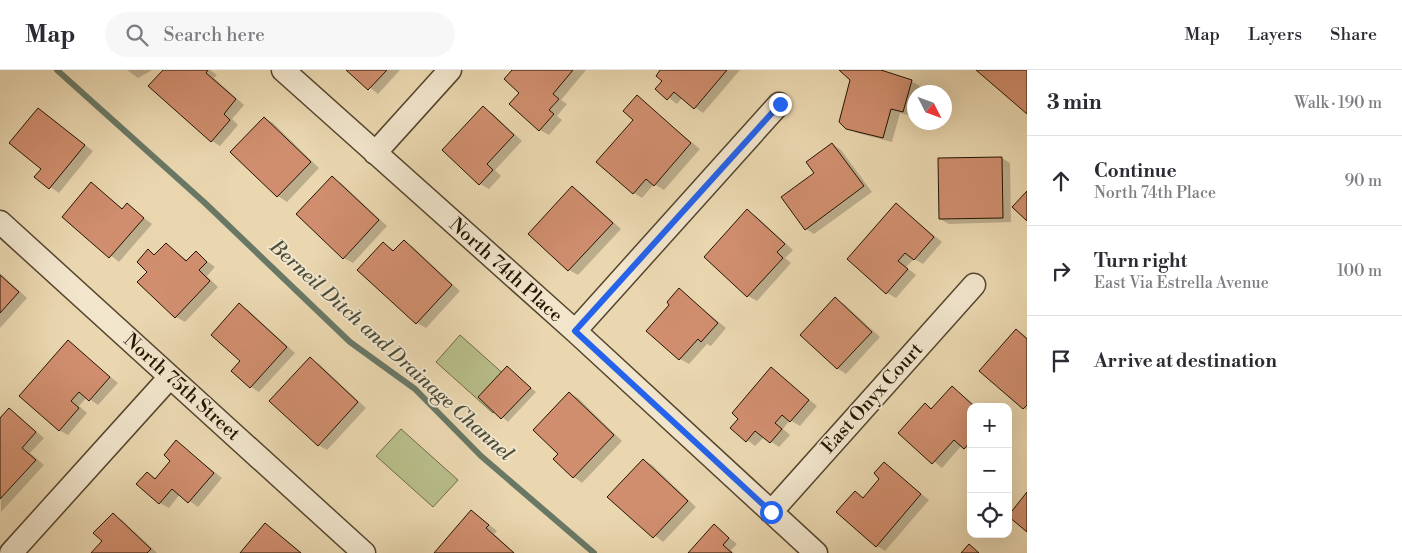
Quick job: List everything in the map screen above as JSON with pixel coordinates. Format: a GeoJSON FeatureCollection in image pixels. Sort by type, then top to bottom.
{"type":"FeatureCollection","features":[{"type":"Feature","properties":{"kind":"street","name":"North 74th Place"},"geometry":{"type":"LineString","coordinates":[[283,70],[575,331],[816,553]]}},
{"type":"Feature","properties":{"kind":"street"},"geometry":{"type":"LineString","coordinates":[[375,153],[450,70]]}},
{"type":"Feature","properties":{"kind":"street"},"geometry":{"type":"LineString","coordinates":[[575,331],[780,104]]}},
{"type":"Feature","properties":{"kind":"street","name":"North 75th Street"},"geometry":{"type":"LineString","coordinates":[[0,222],[364,553]]}},
{"type":"Feature","properties":{"kind":"street","name":"East Onyx Court"},"geometry":{"type":"LineString","coordinates":[[771,512],[974,285]]}},
{"type":"Feature","properties":{"kind":"street"},"geometry":{"type":"LineString","coordinates":[[12,553],[170,377]]}},
{"type":"Feature","properties":{"kind":"green space"},"geometry":{"type":"Polygon","coordinates":[[[460,335],[517,386],[493,413],[436,362],[460,335]]]}},
{"type":"Feature","properties":{"kind":"green space"},"geometry":{"type":"Polygon","coordinates":[[[401,429],[458,480],[433,507],[376,456],[401,429]]]}},
{"type":"Feature","properties":{"kind":"building"},"geometry":{"type":"Polygon","coordinates":[[[163,70],[208,70],[206,73],[236,99],[224,114],[230,120],[211,142],[148,86],[163,70]]]}},
{"type":"Feature","properties":{"kind":"building"},"geometry":{"type":"Polygon","coordinates":[[[346,70],[387,70],[368,90],[346,70]]]}},
{"type":"Feature","properties":{"kind":"building"},"geometry":{"type":"Polygon","coordinates":[[[512,70],[573,70],[553,94],[559,99],[549,110],[554,114],[539,131],[509,104],[519,93],[504,79],[512,70]]]}},
{"type":"Feature","properties":{"kind":"building"},"geometry":{"type":"Polygon","coordinates":[[[660,70],[727,70],[694,109],[674,92],[667,100],[655,89],[662,81],[656,76],[660,70]]]}},
{"type":"Feature","properties":{"kind":"building"},"geometry":{"type":"Polygon","coordinates":[[[839,70],[881,70],[912,80],[911,85],[907,85],[907,98],[903,112],[891,109],[883,138],[846,129],[839,122],[850,80],[839,70]]]}},
{"type":"Feature","properties":{"kind":"building"},"geometry":{"type":"Polygon","coordinates":[[[976,70],[1027,70],[1027,114],[976,70]]]}},
{"type":"Feature","properties":{"kind":"building"},"geometry":{"type":"Polygon","coordinates":[[[637,95],[691,143],[654,186],[646,179],[633,194],[596,162],[633,120],[623,111],[637,95]]]}},
{"type":"Feature","properties":{"kind":"building"},"geometry":{"type":"Polygon","coordinates":[[[483,106],[514,135],[487,164],[493,170],[479,185],[442,150],[483,106]]]}},
{"type":"Feature","properties":{"kind":"building"},"geometry":{"type":"Polygon","coordinates":[[[38,108],[85,145],[49,189],[34,177],[41,169],[9,143],[38,108]]]}},
{"type":"Feature","properties":{"kind":"building"},"geometry":{"type":"Polygon","coordinates":[[[264,117],[311,162],[277,197],[230,152],[264,117]]]}},
{"type":"Feature","properties":{"kind":"building"},"geometry":{"type":"Polygon","coordinates":[[[832,143],[864,186],[805,230],[781,197],[814,173],[806,162],[832,143]]]}},
{"type":"Feature","properties":{"kind":"building"},"geometry":{"type":"Polygon","coordinates":[[[1002,157],[1003,218],[939,219],[938,158],[1002,157]]]}},
{"type":"Feature","properties":{"kind":"building"},"geometry":{"type":"Polygon","coordinates":[[[332,176],[379,220],[343,259],[296,214],[332,176]]]}},
{"type":"Feature","properties":{"kind":"building"},"geometry":{"type":"Polygon","coordinates":[[[91,182],[122,209],[127,203],[144,218],[109,258],[62,217],[91,182]]]}},
{"type":"Feature","properties":{"kind":"building"},"geometry":{"type":"Polygon","coordinates":[[[572,186],[613,223],[568,271],[528,234],[572,186]]]}},
{"type":"Feature","properties":{"kind":"building"},"geometry":{"type":"Polygon","coordinates":[[[1027,191],[1027,221],[1012,207],[1027,191]]]}},
{"type":"Feature","properties":{"kind":"building"},"geometry":{"type":"Polygon","coordinates":[[[896,203],[934,237],[914,260],[905,253],[898,261],[908,269],[886,294],[847,259],[896,203]]]}},
{"type":"Feature","properties":{"kind":"building"},"geometry":{"type":"Polygon","coordinates":[[[747,209],[785,244],[777,252],[783,258],[747,297],[704,257],[747,209]]]}},
{"type":"Feature","properties":{"kind":"building"},"geometry":{"type":"Polygon","coordinates":[[[404,240],[452,285],[416,324],[357,270],[383,242],[393,251],[404,240]]]}},
{"type":"Feature","properties":{"kind":"building"},"geometry":{"type":"Polygon","coordinates":[[[166,243],[186,261],[196,251],[207,262],[199,270],[210,281],[175,318],[137,282],[147,272],[137,262],[148,249],[154,255],[166,243]]]}},
{"type":"Feature","properties":{"kind":"building"},"geometry":{"type":"Polygon","coordinates":[[[0,275],[19,292],[0,313],[0,275]]]}},
{"type":"Feature","properties":{"kind":"building"},"geometry":{"type":"Polygon","coordinates":[[[679,288],[718,323],[701,342],[698,339],[679,360],[646,331],[669,305],[667,302],[679,288]]]}},
{"type":"Feature","properties":{"kind":"building"},"geometry":{"type":"Polygon","coordinates":[[[835,297],[872,332],[837,369],[800,335],[835,297]]]}},
{"type":"Feature","properties":{"kind":"building"},"geometry":{"type":"Polygon","coordinates":[[[239,303],[287,347],[250,388],[231,371],[240,361],[211,335],[239,303]]]}},
{"type":"Feature","properties":{"kind":"building"},"geometry":{"type":"Polygon","coordinates":[[[1016,329],[1027,339],[1027,405],[1023,409],[979,371],[1016,329]]]}},
{"type":"Feature","properties":{"kind":"building"},"geometry":{"type":"Polygon","coordinates":[[[68,340],[110,377],[89,401],[79,392],[71,401],[79,408],[59,431],[19,396],[68,340]]]}},
{"type":"Feature","properties":{"kind":"building"},"geometry":{"type":"Polygon","coordinates":[[[310,357],[358,402],[318,446],[269,401],[310,357]]]}},
{"type":"Feature","properties":{"kind":"building"},"geometry":{"type":"Polygon","coordinates":[[[507,366],[531,388],[501,419],[478,397],[507,366]]]}},
{"type":"Feature","properties":{"kind":"building"},"geometry":{"type":"Polygon","coordinates":[[[771,367],[809,400],[790,422],[782,415],[775,423],[782,429],[770,443],[755,431],[746,442],[730,428],[738,419],[732,413],[771,367]]]}},
{"type":"Feature","properties":{"kind":"building"},"geometry":{"type":"Polygon","coordinates":[[[952,386],[971,403],[967,403],[967,446],[964,449],[954,440],[932,464],[898,433],[925,403],[931,409],[952,386]]]}},
{"type":"Feature","properties":{"kind":"building"},"geometry":{"type":"Polygon","coordinates":[[[569,392],[614,435],[573,478],[553,459],[558,454],[533,430],[569,392]]]}},
{"type":"Feature","properties":{"kind":"building"},"geometry":{"type":"Polygon","coordinates":[[[9,408],[36,432],[22,448],[36,460],[0,499],[0,418],[9,408]]]}},
{"type":"Feature","properties":{"kind":"building"},"geometry":{"type":"Polygon","coordinates":[[[176,440],[214,473],[188,503],[172,489],[159,504],[136,484],[147,472],[155,479],[170,461],[164,455],[176,440]]]}},
{"type":"Feature","properties":{"kind":"building"},"geometry":{"type":"Polygon","coordinates":[[[643,459],[688,501],[653,538],[607,497],[643,459]]]}},
{"type":"Feature","properties":{"kind":"building"},"geometry":{"type":"Polygon","coordinates":[[[884,462],[921,494],[876,547],[836,512],[855,491],[863,498],[879,479],[874,473],[884,462]]]}},
{"type":"Feature","properties":{"kind":"building"},"geometry":{"type":"Polygon","coordinates":[[[1027,492],[1027,532],[1012,519],[1012,511],[1027,492]]]}},
{"type":"Feature","properties":{"kind":"building"},"geometry":{"type":"Polygon","coordinates":[[[471,510],[489,525],[486,528],[514,553],[434,553],[471,510]]]}},
{"type":"Feature","properties":{"kind":"building"},"geometry":{"type":"Polygon","coordinates":[[[113,513],[151,549],[147,553],[91,553],[102,541],[93,533],[113,513]]]}},
{"type":"Feature","properties":{"kind":"building"},"geometry":{"type":"Polygon","coordinates":[[[265,523],[301,553],[240,553],[265,523]]]}},
{"type":"Feature","properties":{"kind":"building"},"geometry":{"type":"Polygon","coordinates":[[[714,524],[729,538],[723,545],[732,553],[688,553],[714,524]]]}},
{"type":"Feature","properties":{"kind":"building"},"geometry":{"type":"Polygon","coordinates":[[[969,544],[979,553],[961,553],[969,544]]]}},
{"type":"Feature","properties":{"kind":"waterway","name":"Berneil Ditch and Drainage Channel"},"geometry":{"type":"LineString","coordinates":[[57,70],[205,203],[350,342],[415,389],[481,456],[594,553]]}},
{"type":"Feature","properties":{"kind":"route"},"geometry":{"type":"LineString","coordinates":[[771,512],[575,331],[780,104]]}}]}
